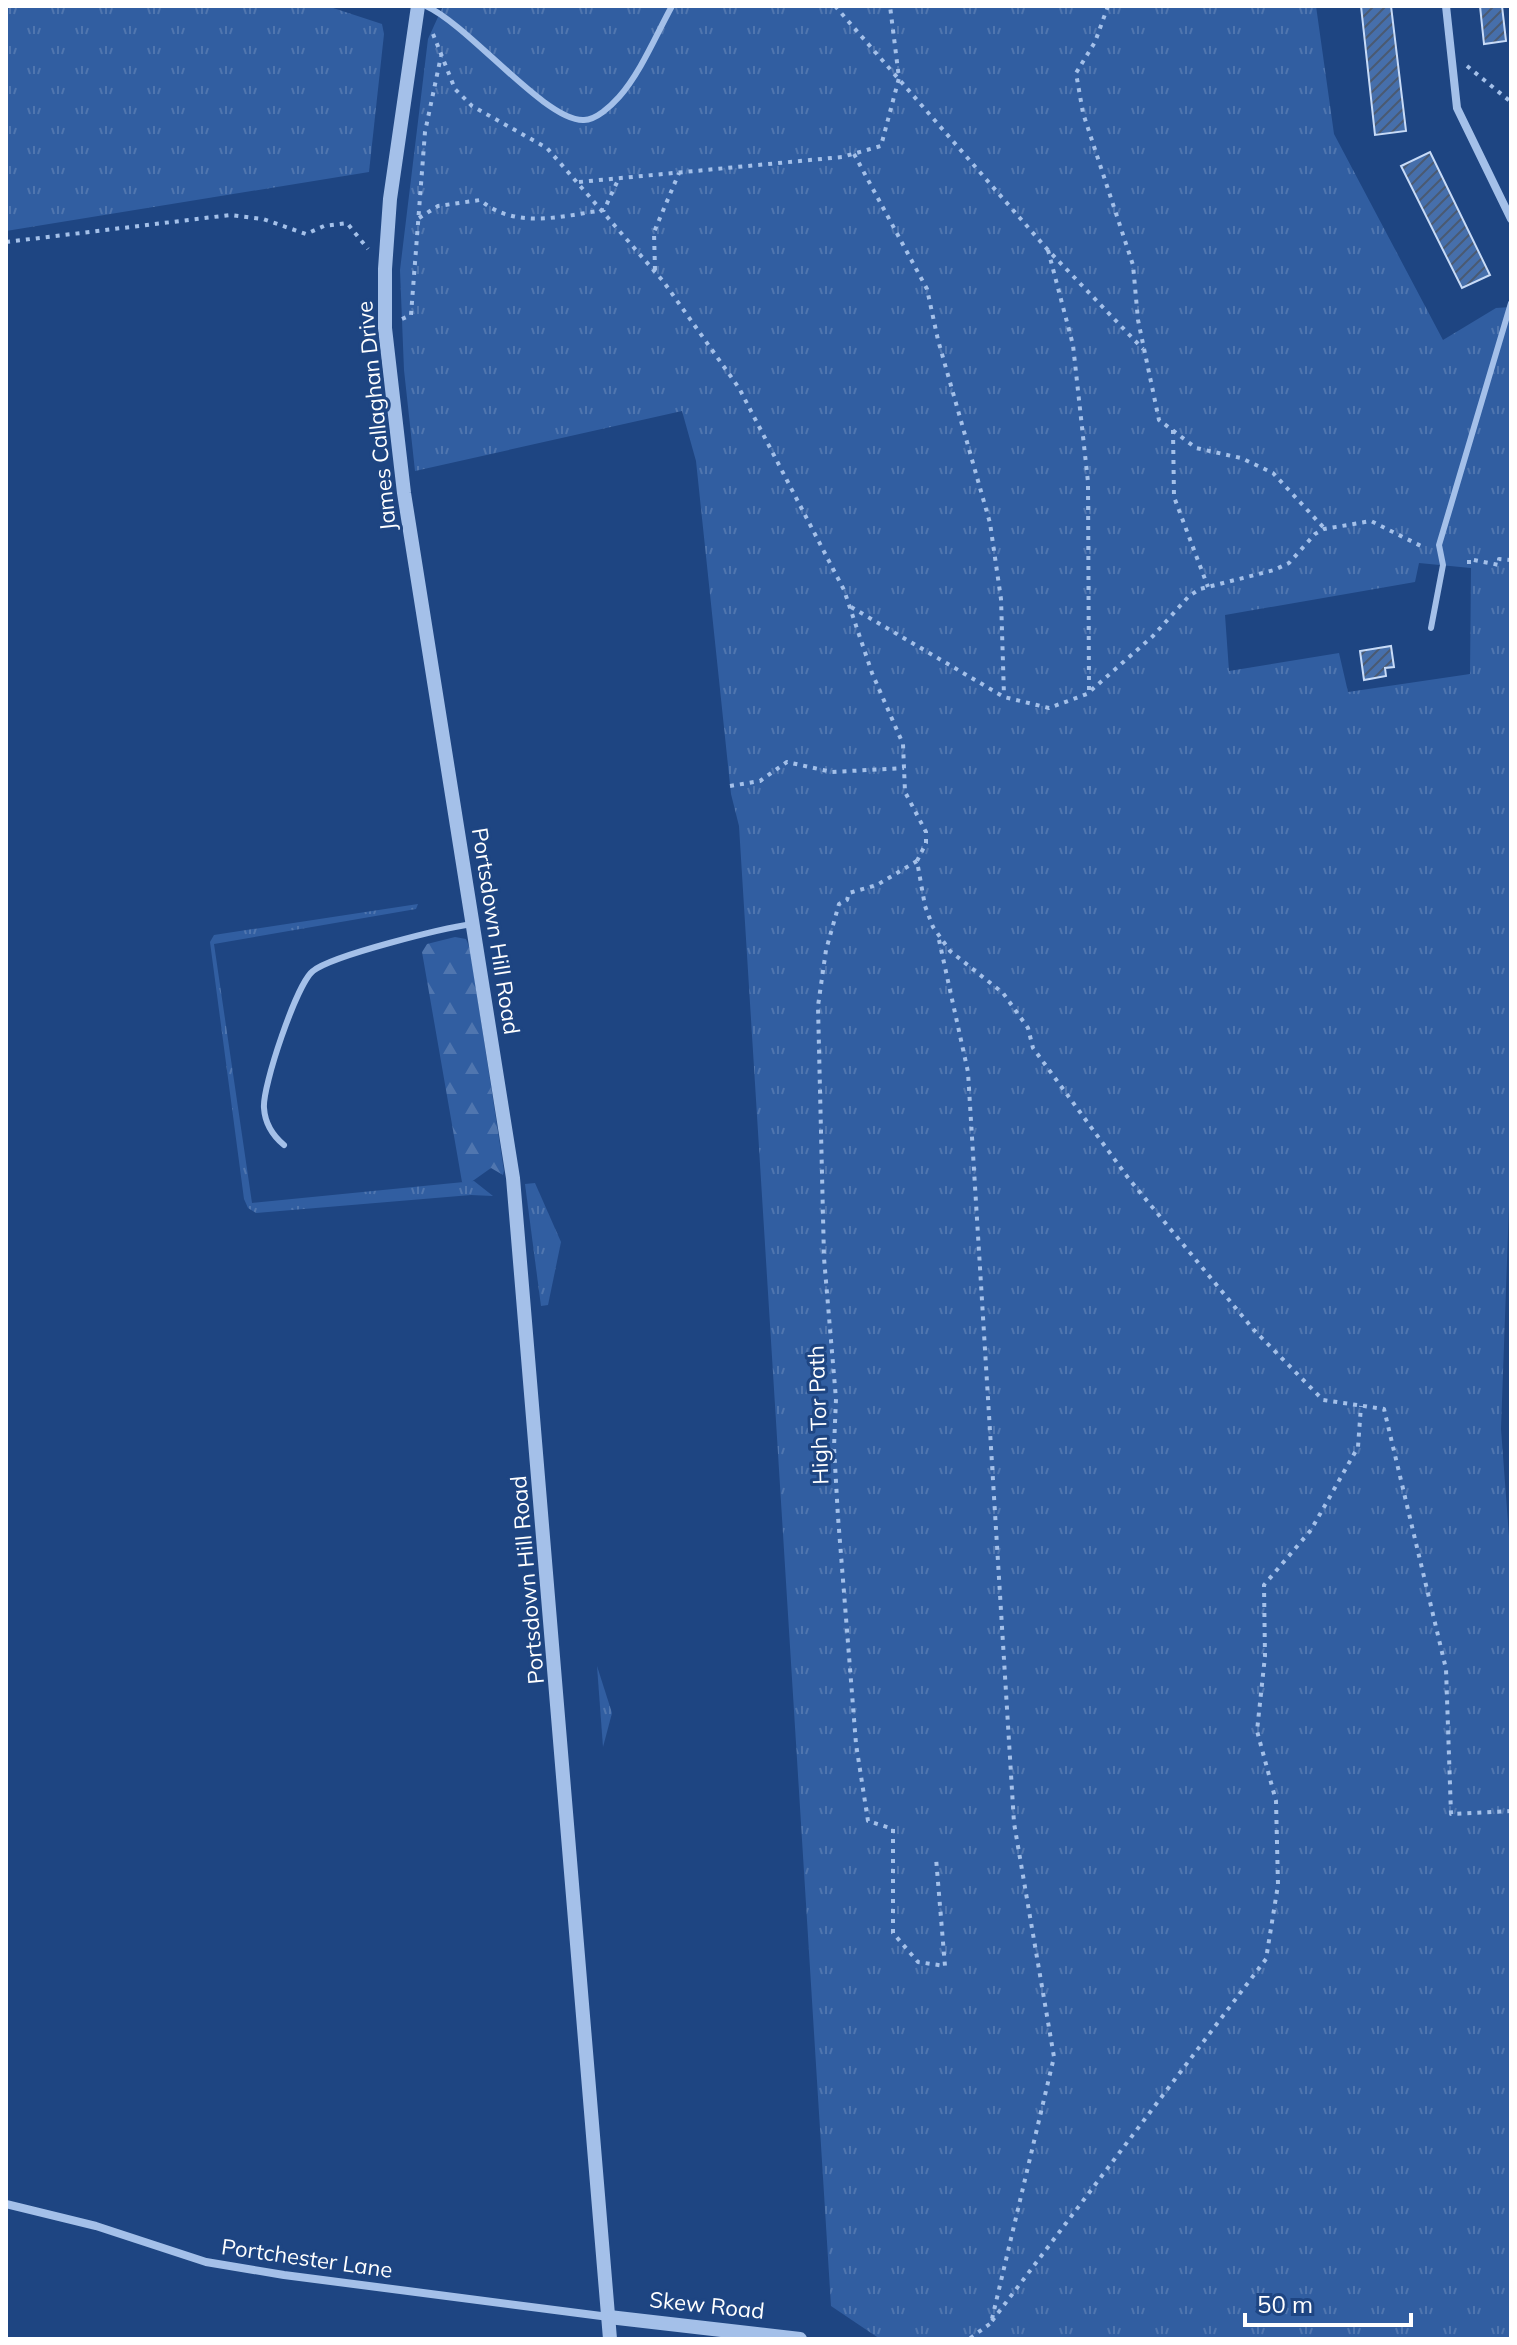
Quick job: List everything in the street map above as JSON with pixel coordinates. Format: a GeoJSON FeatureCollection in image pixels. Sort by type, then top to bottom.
{"type":"FeatureCollection","features":[{"type":"Feature","properties":{"kind":"street","name":"James Callaghan Drive"},"geometry":{"type":"LineString","coordinates":[[418,6],[397,147],[385,269],[385,328],[404,493],[456,820]]}},
{"type":"Feature","properties":{"kind":"street"},"geometry":{"type":"LineString","coordinates":[[1446,6],[1457,108],[1511,219]]}},
{"type":"Feature","properties":{"kind":"street","name":"Portsdown Hill Road"},"geometry":{"type":"LineString","coordinates":[[456,820],[513,1178],[528,1327],[597,2217],[610,2339]]}},
{"type":"Feature","properties":{"kind":"street","name":"Portchester Lane"},"geometry":{"type":"LineString","coordinates":[[6,2204],[96,2226],[206,2262],[609,2317]]}},
{"type":"Feature","properties":{"kind":"street","name":"Skew Road"},"geometry":{"type":"LineString","coordinates":[[609,2317],[800,2339]]}},
{"type":"Feature","properties":{"kind":"lane"},"geometry":{"type":"LineString","coordinates":[[426,6],[483,46],[546,106],[563,115],[585,120],[600,114],[620,96],[672,6]]}},
{"type":"Feature","properties":{"kind":"lane"},"geometry":{"type":"LineString","coordinates":[[1431,628],[1443,565],[1439,545],[1511,303]]}},
{"type":"Feature","properties":{"kind":"lane"},"geometry":{"type":"LineString","coordinates":[[284,1145],[267,1125],[264,1092],[309,975],[329,963],[434,931],[472,924]]}},
{"type":"Feature","properties":{"kind":"path"},"geometry":{"type":"LineString","coordinates":[[835,6],[1047,249],[1145,350]]}},
{"type":"Feature","properties":{"kind":"path"},"geometry":{"type":"LineString","coordinates":[[579,182],[854,154],[881,146],[899,78],[890,6]]}},
{"type":"Feature","properties":{"kind":"path"},"geometry":{"type":"LineString","coordinates":[[1108,6],[1095,42],[1076,73],[1083,113],[1133,265],[1159,420],[1196,448],[1241,458],[1273,473],[1324,528]]}},
{"type":"Feature","properties":{"kind":"path"},"geometry":{"type":"LineString","coordinates":[[431,30],[455,89],[472,106],[547,148],[655,272],[739,388],[795,491],[849,605],[872,673],[903,744],[905,792],[926,832],[926,843],[917,861],[925,906],[938,936],[968,1072],[1014,1823],[1054,2057],[991,2323]]}},
{"type":"Feature","properties":{"kind":"path"},"geometry":{"type":"LineString","coordinates":[[1450,48],[1505,100],[1511,102]]}},
{"type":"Feature","properties":{"kind":"path"},"geometry":{"type":"LineString","coordinates":[[385,328],[411,315],[425,132],[441,54]]}},
{"type":"Feature","properties":{"kind":"path"},"geometry":{"type":"LineString","coordinates":[[854,154],[927,289],[938,340],[990,523],[1001,599],[1004,697]]}},
{"type":"Feature","properties":{"kind":"path"},"geometry":{"type":"LineString","coordinates":[[655,272],[654,232],[679,173]]}},
{"type":"Feature","properties":{"kind":"path"},"geometry":{"type":"LineString","coordinates":[[604,210],[619,178]]}},
{"type":"Feature","properties":{"kind":"path"},"geometry":{"type":"LineString","coordinates":[[419,219],[438,206],[480,200],[493,211],[534,221],[604,210]]}},
{"type":"Feature","properties":{"kind":"path"},"geometry":{"type":"LineString","coordinates":[[6,242],[213,216],[248,216],[306,234],[324,226],[347,223],[385,269]]}},
{"type":"Feature","properties":{"kind":"path"},"geometry":{"type":"LineString","coordinates":[[1047,249],[1073,345],[1088,482],[1089,692]]}},
{"type":"Feature","properties":{"kind":"path"},"geometry":{"type":"LineString","coordinates":[[1173,430],[1174,497],[1208,587]]}},
{"type":"Feature","properties":{"kind":"path"},"geometry":{"type":"LineString","coordinates":[[849,605],[1004,697],[1049,708],[1089,692],[1153,636],[1189,596],[1208,587],[1274,570],[1289,563],[1324,528],[1371,521],[1426,549],[1439,545]]}},
{"type":"Feature","properties":{"kind":"path"},"geometry":{"type":"LineString","coordinates":[[1469,564],[1469,559],[1484,559],[1484,565],[1499,565],[1499,559],[1511,560]]}},
{"type":"Feature","properties":{"kind":"path"},"geometry":{"type":"LineString","coordinates":[[730,786],[760,781],[787,762],[832,772],[904,768]]}},
{"type":"Feature","properties":{"kind":"path","name":"High Tor Path"},"geometry":{"type":"LineString","coordinates":[[917,861],[877,885],[849,893],[847,900],[839,904],[826,950],[818,1006],[820,1115],[824,1258],[836,1399],[835,1473],[856,1744],[868,1821],[893,1829],[893,1933],[918,1962],[945,1966],[936,1858]]}},
{"type":"Feature","properties":{"kind":"path"},"geometry":{"type":"LineString","coordinates":[[938,936],[1003,993],[1028,1028],[1033,1048],[1129,1179],[1253,1329],[1323,1400],[1384,1409],[1446,1669],[1451,1814],[1511,1811]]}},
{"type":"Feature","properties":{"kind":"path"},"geometry":{"type":"LineString","coordinates":[[969,2339],[991,2323],[1266,1959],[1278,1885],[1276,1801],[1257,1731],[1265,1656],[1264,1585],[1311,1530],[1358,1447],[1361,1406]]}},
{"type":"Feature","properties":{"kind":"path"},"geometry":{"type":"LineString","coordinates":[[861,2339],[878,2339]]}},
{"type":"Feature","properties":{"kind":"green space"},"geometry":{"type":"Polygon","coordinates":[[[6,6],[327,6],[382,24],[384,34],[369,172],[6,231],[6,6]]]}},
{"type":"Feature","properties":{"kind":"green space"},"geometry":{"type":"Polygon","coordinates":[[[443,6],[1316,6],[1334,134],[1443,340],[1496,308],[1511,307],[1511,1149],[1501,1429],[1511,1563],[1511,2339],[880,2339],[831,2306],[739,826],[731,794],[696,461],[682,411],[415,471],[404,370],[400,270],[428,39],[443,6]],[[1419,563],[1415,582],[1225,615],[1229,671],[1339,653],[1348,692],[1470,674],[1471,568],[1419,563]]]}},
{"type":"Feature","properties":{"kind":"green space"},"geometry":{"type":"Polygon","coordinates":[[[418,904],[416,909],[214,944],[252,1203],[474,1181],[493,1196],[471,1195],[256,1213],[248,1208],[244,1199],[210,942],[214,935],[418,904]]]}},
{"type":"Feature","properties":{"kind":"green space"},"geometry":{"type":"Polygon","coordinates":[[[455,937],[466,939],[470,949],[504,1171],[503,1175],[491,1168],[467,1185],[462,1182],[422,952],[427,944],[455,937]]]}},
{"type":"Feature","properties":{"kind":"green space"},"geometry":{"type":"Polygon","coordinates":[[[535,1183],[561,1242],[548,1305],[541,1306],[525,1184],[535,1183]]]}},
{"type":"Feature","properties":{"kind":"green space"},"geometry":{"type":"Polygon","coordinates":[[[597,1666],[612,1713],[603,1747],[597,1666]]]}},
{"type":"Feature","properties":{"kind":"building"},"geometry":{"type":"Polygon","coordinates":[[[1361,6],[1391,6],[1406,131],[1375,135],[1361,6]]]}},
{"type":"Feature","properties":{"kind":"building"},"geometry":{"type":"Polygon","coordinates":[[[1480,6],[1502,6],[1506,41],[1484,44],[1480,6]]]}},
{"type":"Feature","properties":{"kind":"building"},"geometry":{"type":"Polygon","coordinates":[[[1430,152],[1490,275],[1462,288],[1401,166],[1430,152]]]}},
{"type":"Feature","properties":{"kind":"building"},"geometry":{"type":"Polygon","coordinates":[[[1391,646],[1394,667],[1385,668],[1386,676],[1364,680],[1360,651],[1391,646]]]}}]}
